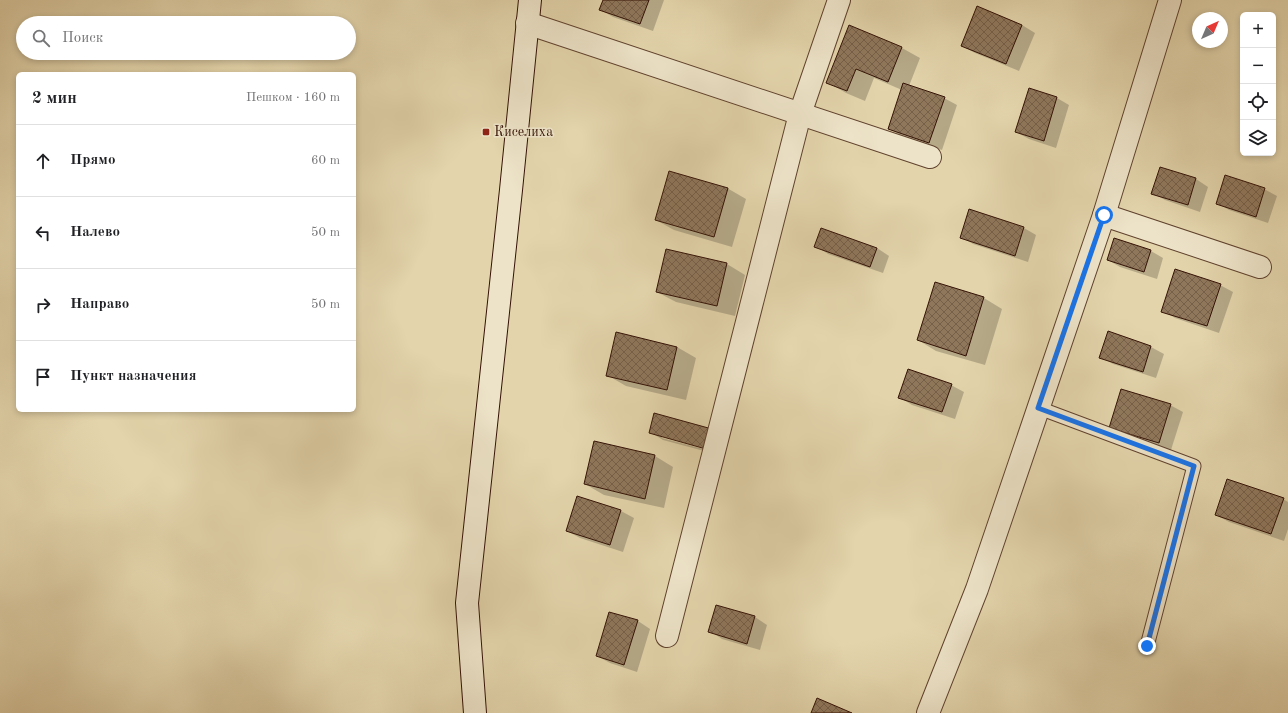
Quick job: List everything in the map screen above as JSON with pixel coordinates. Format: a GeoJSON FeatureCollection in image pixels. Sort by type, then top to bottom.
{"type":"FeatureCollection","features":[{"type":"Feature","properties":{"kind":"street"},"geometry":{"type":"LineString","coordinates":[[475,713],[467,603],[530,0]]}},
{"type":"Feature","properties":{"kind":"street"},"geometry":{"type":"LineString","coordinates":[[667,636],[800,114],[839,0]]}},
{"type":"Feature","properties":{"kind":"street"},"geometry":{"type":"LineString","coordinates":[[928,713],[977,589],[1104,215],[1170,0]]}},
{"type":"Feature","properties":{"kind":"street"},"geometry":{"type":"LineString","coordinates":[[527,23],[930,157]]}},
{"type":"Feature","properties":{"kind":"street"},"geometry":{"type":"LineString","coordinates":[[1104,215],[1260,267]]}},
{"type":"Feature","properties":{"kind":"lane"},"geometry":{"type":"LineString","coordinates":[[1038,408],[1194,466],[1147,646]]}},
{"type":"Feature","properties":{"kind":"building"},"geometry":{"type":"Polygon","coordinates":[[[603,0],[649,0],[640,24],[599,10],[603,0]]]}},
{"type":"Feature","properties":{"kind":"building"},"geometry":{"type":"Polygon","coordinates":[[[977,6],[1022,25],[1006,64],[961,46],[977,6]]]}},
{"type":"Feature","properties":{"kind":"building"},"geometry":{"type":"Polygon","coordinates":[[[849,25],[902,47],[888,82],[856,69],[847,91],[826,83],[849,25]]]}},
{"type":"Feature","properties":{"kind":"building"},"geometry":{"type":"Polygon","coordinates":[[[903,83],[945,97],[929,143],[888,129],[903,83]]]}},
{"type":"Feature","properties":{"kind":"building"},"geometry":{"type":"Polygon","coordinates":[[[1029,88],[1057,97],[1044,141],[1015,132],[1029,88]]]}},
{"type":"Feature","properties":{"kind":"building"},"geometry":{"type":"Polygon","coordinates":[[[1160,167],[1196,178],[1188,205],[1151,194],[1160,167]]]}},
{"type":"Feature","properties":{"kind":"building"},"geometry":{"type":"Polygon","coordinates":[[[669,171],[728,188],[714,237],[655,220],[669,171]]]}},
{"type":"Feature","properties":{"kind":"building"},"geometry":{"type":"Polygon","coordinates":[[[1225,175],[1265,188],[1256,217],[1216,204],[1225,175]]]}},
{"type":"Feature","properties":{"kind":"building"},"geometry":{"type":"Polygon","coordinates":[[[969,209],[1024,227],[1015,256],[960,238],[969,209]]]}},
{"type":"Feature","properties":{"kind":"building"},"geometry":{"type":"Polygon","coordinates":[[[821,228],[877,248],[870,267],[814,247],[821,228]]]}},
{"type":"Feature","properties":{"kind":"building"},"geometry":{"type":"Polygon","coordinates":[[[1114,238],[1151,250],[1144,272],[1107,260],[1114,238]]]}},
{"type":"Feature","properties":{"kind":"building"},"geometry":{"type":"Polygon","coordinates":[[[666,249],[727,263],[717,306],[656,292],[666,249]]]}},
{"type":"Feature","properties":{"kind":"building"},"geometry":{"type":"Polygon","coordinates":[[[1175,269],[1221,284],[1207,326],[1161,312],[1175,269]]]}},
{"type":"Feature","properties":{"kind":"building"},"geometry":{"type":"Polygon","coordinates":[[[935,282],[984,297],[966,356],[917,340],[935,282]]]}},
{"type":"Feature","properties":{"kind":"building"},"geometry":{"type":"Polygon","coordinates":[[[1108,331],[1151,346],[1143,372],[1099,358],[1108,331]]]}},
{"type":"Feature","properties":{"kind":"building"},"geometry":{"type":"Polygon","coordinates":[[[616,332],[677,347],[667,390],[606,376],[616,332]]]}},
{"type":"Feature","properties":{"kind":"building"},"geometry":{"type":"Polygon","coordinates":[[[908,369],[952,384],[942,412],[898,398],[908,369]]]}},
{"type":"Feature","properties":{"kind":"building"},"geometry":{"type":"Polygon","coordinates":[[[1121,389],[1171,404],[1159,443],[1109,428],[1121,389]]]}},
{"type":"Feature","properties":{"kind":"building"},"geometry":{"type":"Polygon","coordinates":[[[654,413],[712,429],[706,449],[649,433],[654,413]]]}},
{"type":"Feature","properties":{"kind":"building"},"geometry":{"type":"Polygon","coordinates":[[[594,441],[655,455],[645,499],[584,484],[594,441]]]}},
{"type":"Feature","properties":{"kind":"building"},"geometry":{"type":"Polygon","coordinates":[[[1227,479],[1284,498],[1271,534],[1215,515],[1227,479]]]}},
{"type":"Feature","properties":{"kind":"building"},"geometry":{"type":"Polygon","coordinates":[[[577,496],[621,510],[610,545],[566,531],[577,496]]]}},
{"type":"Feature","properties":{"kind":"building"},"geometry":{"type":"Polygon","coordinates":[[[716,605],[755,616],[747,644],[708,632],[716,605]]]}},
{"type":"Feature","properties":{"kind":"building"},"geometry":{"type":"Polygon","coordinates":[[[609,612],[638,620],[624,665],[596,656],[609,612]]]}},
{"type":"Feature","properties":{"kind":"building"},"geometry":{"type":"Polygon","coordinates":[[[817,698],[852,713],[811,713],[817,698]]]}},
{"type":"Feature","properties":{"kind":"place","name":"Киселиха"},"geometry":{"type":"Point","coordinates":[486,132]}},
{"type":"Feature","properties":{"kind":"route"},"geometry":{"type":"LineString","coordinates":[[1104,215],[1038,408],[1194,466],[1147,646]]}}]}
